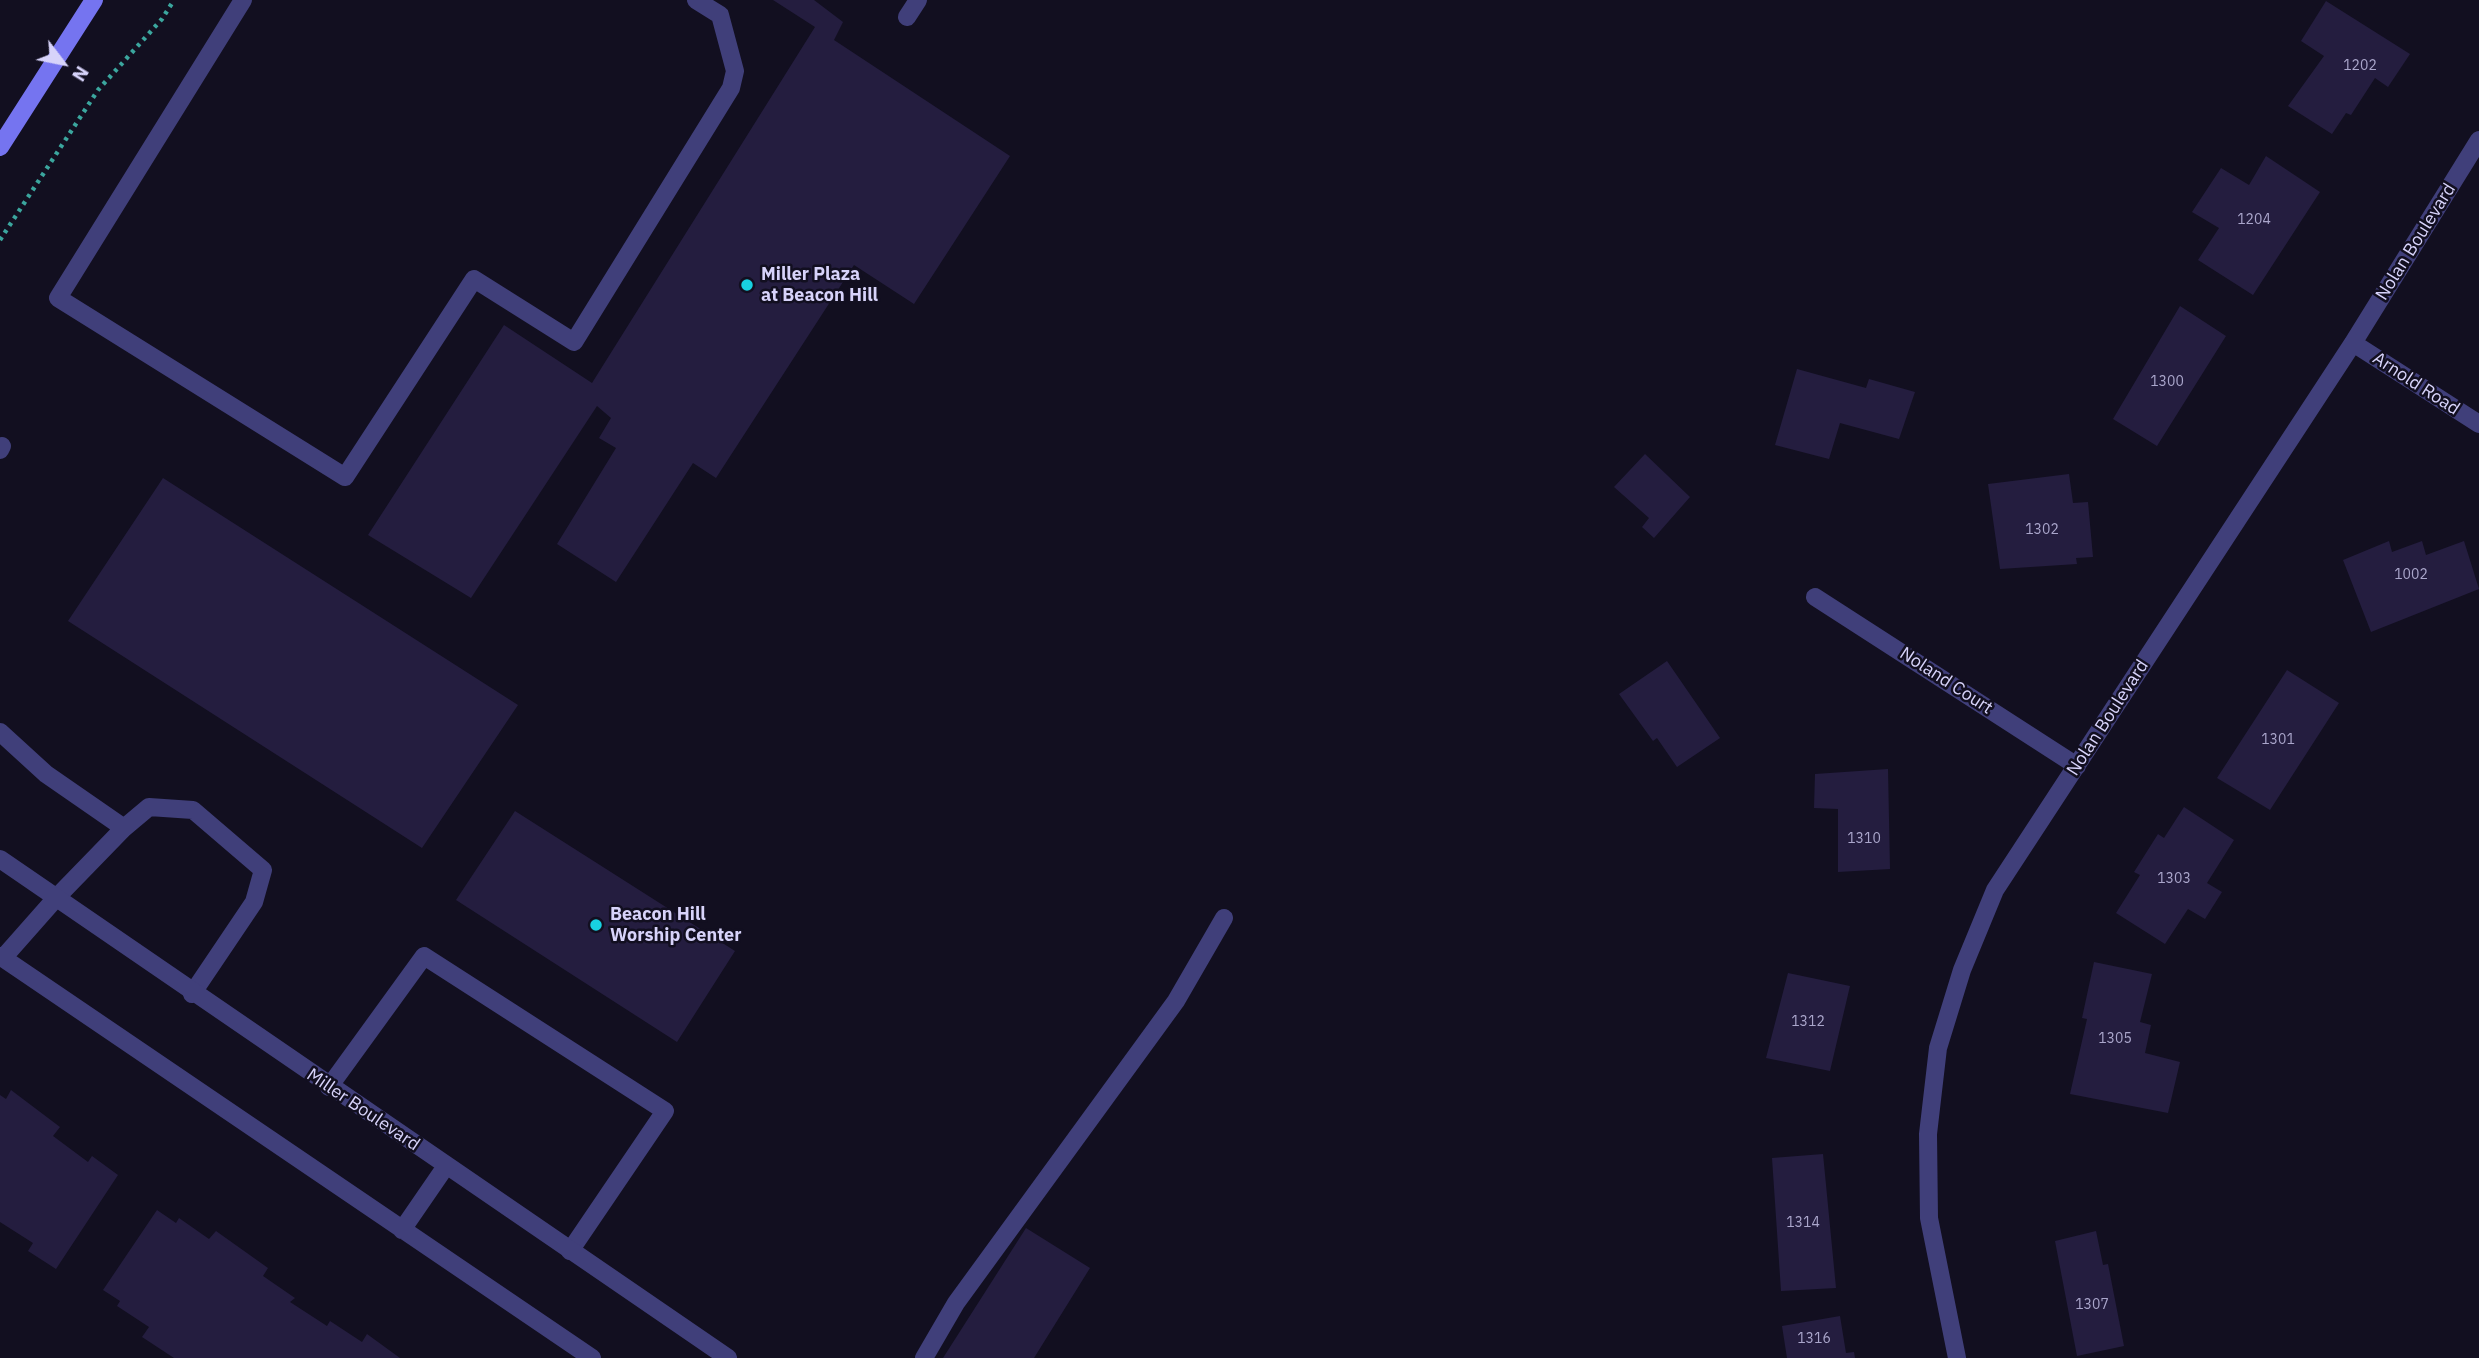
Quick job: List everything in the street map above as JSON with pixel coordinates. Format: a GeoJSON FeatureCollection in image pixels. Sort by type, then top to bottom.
{"type":"FeatureCollection","features":[{"type":"Feature","properties":{"kind":"main road"},"geometry":{"type":"LineString","coordinates":[[0,147],[94,0]]}},
{"type":"Feature","properties":{"kind":"street"},"geometry":{"type":"LineString","coordinates":[[243,0],[58,298],[345,477],[474,279],[574,342],[731,88],[734,71],[720,15],[696,0]]}},
{"type":"Feature","properties":{"kind":"street"},"geometry":{"type":"LineString","coordinates":[[907,17],[918,0]]}},
{"type":"Feature","properties":{"kind":"street","name":"Nolan Boulevard"},"geometry":{"type":"LineString","coordinates":[[1956,1358],[1929,1218],[1928,1134],[1938,1048],[1962,970],[1995,890],[2353,343],[2479,140]]}},
{"type":"Feature","properties":{"kind":"street","name":"Arnold Road"},"geometry":{"type":"LineString","coordinates":[[2353,343],[2479,424]]}},
{"type":"Feature","properties":{"kind":"street","name":"Noland Court"},"geometry":{"type":"LineString","coordinates":[[1815,597],[2077,766]]}},
{"type":"Feature","properties":{"kind":"street"},"geometry":{"type":"LineString","coordinates":[[0,732],[46,774],[124,828]]}},
{"type":"Feature","properties":{"kind":"street"},"geometry":{"type":"LineString","coordinates":[[192,994],[254,902],[263,870],[193,810],[149,807],[124,828],[2,957],[592,1358]]}},
{"type":"Feature","properties":{"kind":"street","name":"Miller Boulevard"},"geometry":{"type":"LineString","coordinates":[[0,859],[192,994],[728,1358]]}},
{"type":"Feature","properties":{"kind":"street"},"geometry":{"type":"LineString","coordinates":[[924,1358],[956,1303],[1176,1001],[1224,918]]}},
{"type":"Feature","properties":{"kind":"street"},"geometry":{"type":"LineString","coordinates":[[329,1087],[424,956],[665,1111],[570,1251]]}},
{"type":"Feature","properties":{"kind":"street"},"geometry":{"type":"LineString","coordinates":[[402,1230],[446,1166]]}},
{"type":"Feature","properties":{"kind":"path"},"geometry":{"type":"LineString","coordinates":[[0,240],[98,90],[162,19],[174,0]]}},
{"type":"Feature","properties":{"kind":"building","name":"Miller Plaza at Beacon Hill"},"geometry":{"type":"Polygon","coordinates":[[[773,0],[814,0],[843,22],[834,40],[1010,156],[914,304],[854,265],[716,478],[693,463],[616,582],[557,544],[616,448],[599,438],[611,418],[597,406],[471,598],[368,535],[504,325],[592,383],[815,27],[773,0]]]}},
{"type":"Feature","properties":{"kind":"building"},"geometry":{"type":"Polygon","coordinates":[[[2326,1],[2410,54],[2388,87],[2375,78],[2351,115],[2346,113],[2332,134],[2288,106],[2324,56],[2301,41],[2326,1]]]}},
{"type":"Feature","properties":{"kind":"building"},"geometry":{"type":"Polygon","coordinates":[[[2266,156],[2320,192],[2253,295],[2198,260],[2219,228],[2192,212],[2221,168],[2249,185],[2266,156]]]}},
{"type":"Feature","properties":{"kind":"building"},"geometry":{"type":"Polygon","coordinates":[[[2180,306],[2226,336],[2157,446],[2113,419],[2180,306]]]}},
{"type":"Feature","properties":{"kind":"building"},"geometry":{"type":"Polygon","coordinates":[[[1797,369],[1866,388],[1869,379],[1915,392],[1899,439],[1840,423],[1829,459],[1775,445],[1797,369]]]}},
{"type":"Feature","properties":{"kind":"building"},"geometry":{"type":"Polygon","coordinates":[[[1645,454],[1690,497],[1654,538],[1642,527],[1649,518],[1614,487],[1645,454]]]}},
{"type":"Feature","properties":{"kind":"building"},"geometry":{"type":"Polygon","coordinates":[[[2069,474],[2073,503],[2088,502],[2093,557],[2076,558],[2077,564],[2000,569],[1988,484],[2069,474]]]}},
{"type":"Feature","properties":{"kind":"building"},"geometry":{"type":"Polygon","coordinates":[[[163,478],[518,705],[422,848],[68,621],[163,478]]]}},
{"type":"Feature","properties":{"kind":"building"},"geometry":{"type":"Polygon","coordinates":[[[2389,541],[2392,552],[2422,541],[2426,555],[2464,541],[2479,589],[2371,632],[2343,560],[2389,541]]]}},
{"type":"Feature","properties":{"kind":"building"},"geometry":{"type":"Polygon","coordinates":[[[1667,661],[1720,738],[1677,767],[1657,738],[1653,741],[1619,694],[1667,661]]]}},
{"type":"Feature","properties":{"kind":"building"},"geometry":{"type":"Polygon","coordinates":[[[2287,670],[2339,703],[2270,810],[2217,778],[2287,670]]]}},
{"type":"Feature","properties":{"kind":"building"},"geometry":{"type":"Polygon","coordinates":[[[1888,769],[1890,869],[1838,872],[1838,809],[1814,808],[1815,774],[1888,769]]]}},
{"type":"Feature","properties":{"kind":"building"},"geometry":{"type":"Polygon","coordinates":[[[2184,807],[2234,840],[2207,883],[2222,892],[2205,919],[2188,909],[2165,944],[2116,913],[2140,875],[2134,872],[2158,834],[2164,838],[2184,807]]]}},
{"type":"Feature","properties":{"kind":"building","name":"Beacon Hill Worship Center"},"geometry":{"type":"Polygon","coordinates":[[[515,811],[735,951],[677,1042],[456,900],[515,811]]]}},
{"type":"Feature","properties":{"kind":"building"},"geometry":{"type":"Polygon","coordinates":[[[2094,962],[2152,974],[2140,1022],[2151,1025],[2145,1053],[2180,1062],[2168,1113],[2070,1094],[2087,1019],[2082,1018],[2094,962]]]}},
{"type":"Feature","properties":{"kind":"building"},"geometry":{"type":"Polygon","coordinates":[[[1788,973],[1850,986],[1830,1071],[1766,1058],[1788,973]]]}},
{"type":"Feature","properties":{"kind":"building"},"geometry":{"type":"Polygon","coordinates":[[[11,1090],[60,1127],[53,1136],[88,1162],[92,1156],[118,1175],[56,1269],[28,1251],[33,1243],[0,1222],[0,1095],[6,1099],[11,1090]]]}},
{"type":"Feature","properties":{"kind":"building"},"geometry":{"type":"Polygon","coordinates":[[[1823,1154],[1836,1288],[1781,1291],[1772,1158],[1823,1154]]]}},
{"type":"Feature","properties":{"kind":"building"},"geometry":{"type":"Polygon","coordinates":[[[157,1210],[176,1223],[179,1218],[209,1239],[216,1231],[268,1268],[263,1276],[295,1298],[290,1302],[327,1326],[330,1321],[362,1342],[367,1334],[400,1358],[174,1358],[142,1337],[149,1327],[117,1306],[120,1301],[103,1290],[157,1210]]]}},
{"type":"Feature","properties":{"kind":"building"},"geometry":{"type":"Polygon","coordinates":[[[1026,1228],[1090,1268],[1034,1358],[943,1358],[1026,1228]]]}},
{"type":"Feature","properties":{"kind":"building"},"geometry":{"type":"Polygon","coordinates":[[[2096,1231],[2103,1265],[2108,1264],[2124,1346],[2077,1356],[2055,1241],[2096,1231]]]}},
{"type":"Feature","properties":{"kind":"building"},"geometry":{"type":"Polygon","coordinates":[[[1840,1316],[1846,1353],[1854,1352],[1855,1358],[1787,1358],[1782,1326],[1840,1316]]]}},
{"type":"Feature","properties":{"kind":"place","name":"Miller Plaza at Beacon Hill"},"geometry":{"type":"Point","coordinates":[747,285]}},
{"type":"Feature","properties":{"kind":"place","name":"Beacon Hill Worship Center"},"geometry":{"type":"Point","coordinates":[596,925]}}]}
